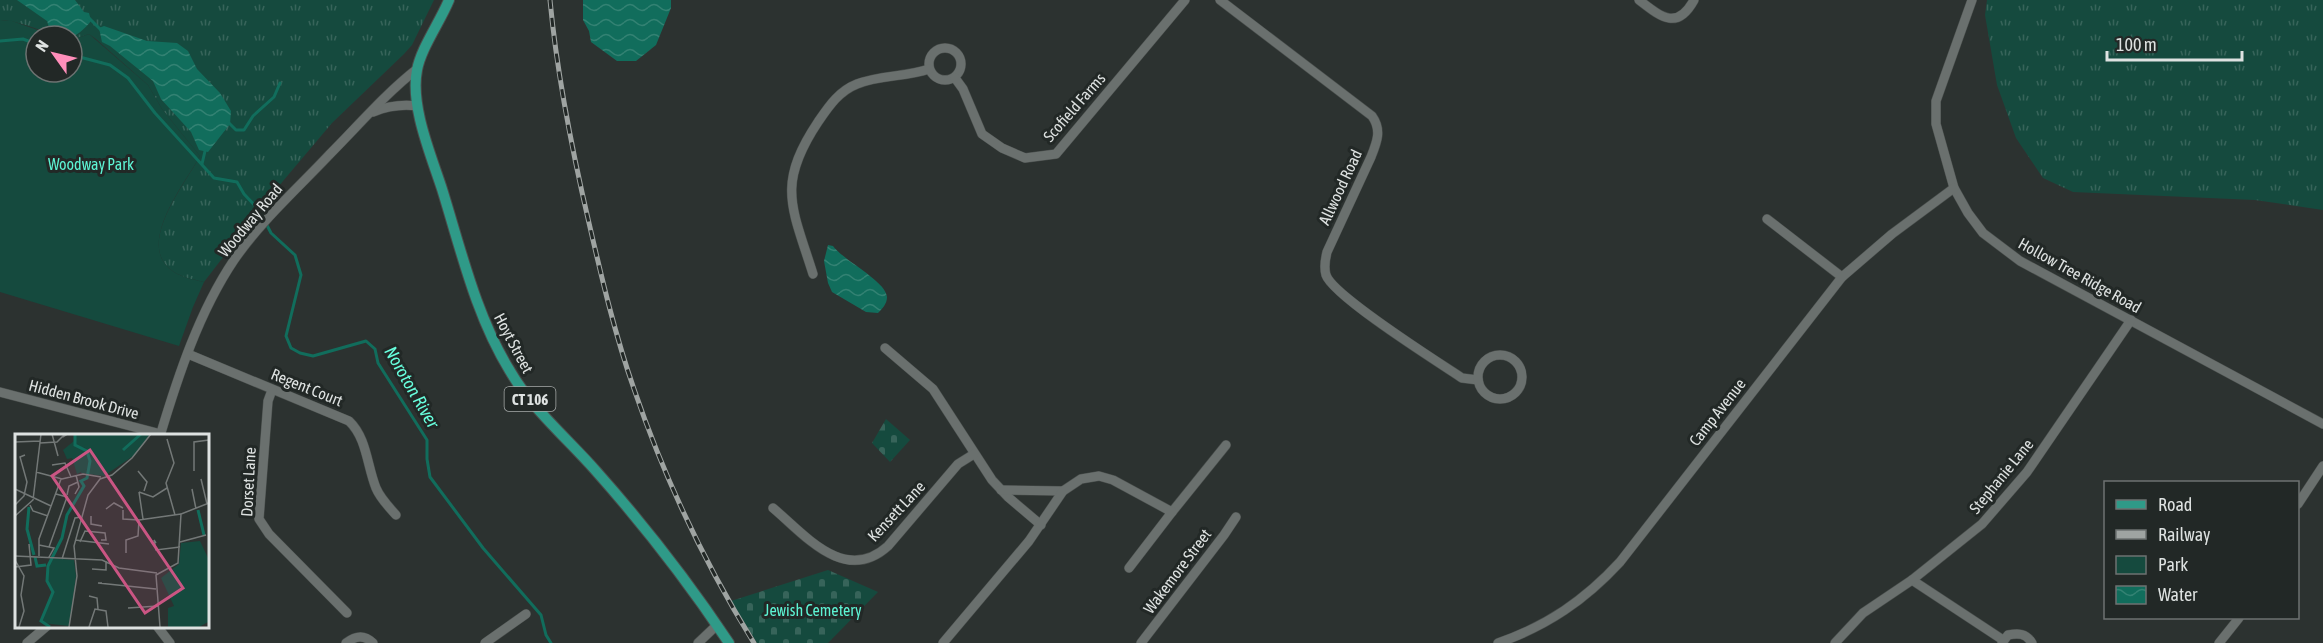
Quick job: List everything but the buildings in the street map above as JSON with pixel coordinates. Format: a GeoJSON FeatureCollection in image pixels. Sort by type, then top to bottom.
{"type":"FeatureCollection","features":[{"type":"Feature","properties":{"kind":"main road","name":"Hoyt Street"},"geometry":{"type":"LineString","coordinates":[[449,0],[417,69],[417,106],[482,315],[503,360],[528,398],[606,482],[692,589],[729,643]]}},
{"type":"Feature","properties":{"kind":"street","name":"Scofield Farms"},"geometry":{"type":"LineString","coordinates":[[929,69],[929,59],[935,51],[946,48],[956,52],[961,63],[959,74],[955,78],[963,90],[982,134],[1002,148],[1025,158],[1056,154],[1185,0]]}},
{"type":"Feature","properties":{"kind":"street","name":"Allwood Road"},"geometry":{"type":"LineString","coordinates":[[1220,0],[1363,109],[1377,123],[1379,129],[1374,150],[1327,252],[1325,266],[1330,282],[1354,303],[1462,378],[1478,380]]}},
{"type":"Feature","properties":{"kind":"street"},"geometry":{"type":"LineString","coordinates":[[1639,0],[1660,14],[1674,19],[1683,16],[1694,0]]}},
{"type":"Feature","properties":{"kind":"street","name":"Hollow Tree Ridge Road"},"geometry":{"type":"LineString","coordinates":[[1972,0],[1936,101],[1936,124],[1954,188],[1983,234],[2019,261],[2323,424]]}},
{"type":"Feature","properties":{"kind":"street","name":"Woodway Road"},"geometry":{"type":"LineString","coordinates":[[160,434],[188,354],[222,279],[235,259],[272,214],[397,84],[417,69]]}},
{"type":"Feature","properties":{"kind":"street"},"geometry":{"type":"LineString","coordinates":[[813,274],[790,196],[796,160],[827,108],[840,93],[869,80],[929,69],[940,80],[955,78]]}},
{"type":"Feature","properties":{"kind":"street"},"geometry":{"type":"LineString","coordinates":[[371,112],[388,106],[407,104],[417,106]]}},
{"type":"Feature","properties":{"kind":"street","name":"Camp Avenue"},"geometry":{"type":"LineString","coordinates":[[1498,643],[1542,625],[1569,609],[1605,579],[1842,277],[1892,234],[1954,188]]}},
{"type":"Feature","properties":{"kind":"street"},"geometry":{"type":"LineString","coordinates":[[1767,219],[1842,277]]}},
{"type":"Feature","properties":{"kind":"street","name":"Stephanie Lane"},"geometry":{"type":"LineString","coordinates":[[1835,643],[1863,613],[1912,580],[1982,524],[2027,472],[2131,321]]}},
{"type":"Feature","properties":{"kind":"street"},"geometry":{"type":"LineString","coordinates":[[885,348],[933,389],[974,454],[1001,490],[1041,525]]}},
{"type":"Feature","properties":{"kind":"street","name":"Regent Court"},"geometry":{"type":"LineString","coordinates":[[188,354],[272,390],[336,414],[354,426],[376,488],[383,501],[396,515]]}},
{"type":"Feature","properties":{"kind":"street","name":"Allwood Road"},"geometry":{"type":"LineString","coordinates":[[1497,355],[1516,360],[1522,372],[1521,386],[1506,399],[1491,398],[1480,387],[1478,380],[1480,367],[1484,361],[1497,355]]}},
{"type":"Feature","properties":{"kind":"street","name":"Dorset Lane"},"geometry":{"type":"LineString","coordinates":[[272,390],[268,401],[259,519],[269,534],[347,613]]}},
{"type":"Feature","properties":{"kind":"street","name":"Hidden Brook Drive"},"geometry":{"type":"LineString","coordinates":[[0,392],[156,434]]}},
{"type":"Feature","properties":{"kind":"street"},"geometry":{"type":"LineString","coordinates":[[1129,568],[1226,445]]}},
{"type":"Feature","properties":{"kind":"street","name":"Kensett Lane"},"geometry":{"type":"LineString","coordinates":[[773,508],[828,554],[847,560],[866,559],[882,552],[958,464],[974,454]]}},
{"type":"Feature","properties":{"kind":"street"},"geometry":{"type":"LineString","coordinates":[[2299,502],[2323,466]]}},
{"type":"Feature","properties":{"kind":"street"},"geometry":{"type":"LineString","coordinates":[[943,643],[1041,525],[1064,491],[1081,479],[1099,476],[1113,480],[1172,512]]}},
{"type":"Feature","properties":{"kind":"street"},"geometry":{"type":"LineString","coordinates":[[1001,490],[1064,491]]}},
{"type":"Feature","properties":{"kind":"street","name":"Wakemore Street"},"geometry":{"type":"LineString","coordinates":[[1141,643],[1224,536],[1236,517]]}},
{"type":"Feature","properties":{"kind":"street"},"geometry":{"type":"LineString","coordinates":[[1912,580],[2002,641],[2008,635],[2018,633],[2027,637],[2032,643]]}},
{"type":"Feature","properties":{"kind":"street"},"geometry":{"type":"LineString","coordinates":[[485,643],[526,614]]}},
{"type":"Feature","properties":{"kind":"street"},"geometry":{"type":"LineString","coordinates":[[2219,643],[2238,619]]}},
{"type":"Feature","properties":{"kind":"street"},"geometry":{"type":"LineString","coordinates":[[698,643],[717,626]]}},
{"type":"Feature","properties":{"kind":"street"},"geometry":{"type":"LineString","coordinates":[[27,643],[46,628]]}},
{"type":"Feature","properties":{"kind":"street"},"geometry":{"type":"LineString","coordinates":[[158,628],[170,643]]}},
{"type":"Feature","properties":{"kind":"street"},"geometry":{"type":"LineString","coordinates":[[346,643],[356,637],[363,637],[374,643]]}},
{"type":"Feature","properties":{"kind":"green space"},"geometry":{"type":"Polygon","coordinates":[[[0,0],[434,0],[412,45],[332,123],[267,200],[204,282],[174,272],[161,258],[159,244],[161,228],[176,196],[200,156],[162,109],[148,85],[96,39],[89,34],[84,36],[84,24],[24,25],[0,20],[0,0]]]}},
{"type":"Feature","properties":{"kind":"green space"},"geometry":{"type":"Polygon","coordinates":[[[1987,0],[2323,0],[2323,210],[2255,200],[2073,192],[2043,178],[2016,138],[1997,85],[1985,15],[1987,0]]]}},
{"type":"Feature","properties":{"kind":"green space","name":"Woodway Park"},"geometry":{"type":"Polygon","coordinates":[[[0,20],[24,25],[24,84],[84,84],[84,36],[89,34],[148,85],[162,109],[200,156],[167,212],[161,228],[159,244],[161,257],[170,269],[182,276],[204,282],[179,346],[0,292],[0,20]]]}},
{"type":"Feature","properties":{"kind":"green space"},"geometry":{"type":"Polygon","coordinates":[[[886,419],[910,440],[890,462],[872,443],[886,419]]]}},
{"type":"Feature","properties":{"kind":"green space","name":"Jewish Cemetery"},"geometry":{"type":"Polygon","coordinates":[[[828,570],[878,592],[828,643],[757,643],[731,601],[828,570]]]}},
{"type":"Feature","properties":{"kind":"water"},"geometry":{"type":"Polygon","coordinates":[[[17,0],[75,0],[84,12],[89,13],[91,21],[84,28],[84,24],[48,24],[17,0]]]}},
{"type":"Feature","properties":{"kind":"water"},"geometry":{"type":"Polygon","coordinates":[[[583,0],[671,0],[671,8],[656,45],[636,61],[617,61],[591,42],[589,31],[583,20],[583,0]]]}},
{"type":"Feature","properties":{"kind":"water"},"geometry":{"type":"Polygon","coordinates":[[[104,26],[147,41],[177,43],[188,51],[197,69],[220,93],[231,111],[230,124],[208,152],[199,150],[191,132],[161,99],[153,81],[102,42],[99,28],[104,26]]]}},
{"type":"Feature","properties":{"kind":"water"},"geometry":{"type":"Polygon","coordinates":[[[828,245],[833,246],[880,284],[887,297],[883,308],[878,313],[866,312],[832,292],[824,261],[828,245]]]}},
{"type":"Feature","properties":{"kind":"waterway"},"geometry":{"type":"LineString","coordinates":[[88,17],[102,31]]}},
{"type":"Feature","properties":{"kind":"waterway","name":"Noroton River"},"geometry":{"type":"LineString","coordinates":[[0,41],[24,39]]}},
{"type":"Feature","properties":{"kind":"waterway","name":"Noroton River"},"geometry":{"type":"LineString","coordinates":[[84,58],[110,65],[128,78],[155,113],[214,178],[237,182],[244,194],[259,210],[271,233],[295,255],[301,275],[286,336],[291,348],[313,356],[366,341],[375,349],[378,363],[427,440],[430,477],[483,548],[541,615],[546,635],[551,643]]}},
{"type":"Feature","properties":{"kind":"waterway"},"geometry":{"type":"LineString","coordinates":[[229,123],[236,130],[244,130],[253,116],[274,97],[280,83]]}},
{"type":"Feature","properties":{"kind":"waterway"},"geometry":{"type":"LineString","coordinates":[[202,164],[205,151]]}},
{"type":"Feature","properties":{"kind":"railway"},"geometry":{"type":"LineString","coordinates":[[550,0],[561,84],[577,168],[604,286],[627,369],[672,487],[702,551],[754,643]]}}]}
